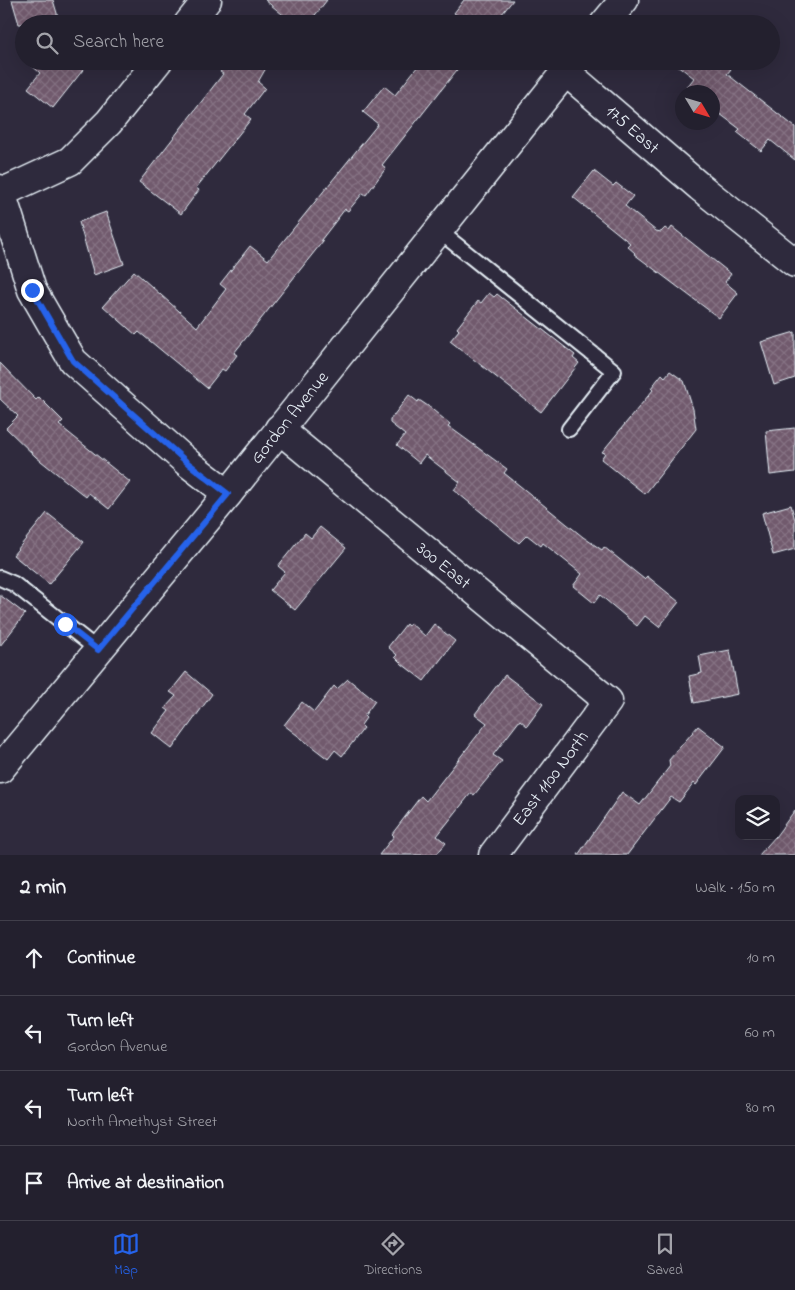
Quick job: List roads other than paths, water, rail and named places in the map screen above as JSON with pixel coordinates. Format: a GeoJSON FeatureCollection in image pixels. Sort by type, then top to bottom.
{"type":"FeatureCollection","features":[{"type":"Feature","properties":{"kind":"street"},"geometry":{"type":"LineString","coordinates":[[195,15],[207,0]]}},
{"type":"Feature","properties":{"kind":"street"},"geometry":{"type":"LineString","coordinates":[[612,15],[624,0]]}},
{"type":"Feature","properties":{"kind":"street"},"geometry":{"type":"LineString","coordinates":[[151,70],[110,122],[70,161],[1,191],[32,290],[73,361],[189,464],[228,494]]}},
{"type":"Feature","properties":{"kind":"street","name":"Gordon Avenue"},"geometry":{"type":"LineString","coordinates":[[0,769],[228,494],[567,70]]}},
{"type":"Feature","properties":{"kind":"street","name":"175 East"},"geometry":{"type":"LineString","coordinates":[[574,70],[700,187],[795,263]]}},
{"type":"Feature","properties":{"kind":"street","name":"300 East"},"geometry":{"type":"LineString","coordinates":[[279,429],[608,701]]}},
{"type":"Feature","properties":{"kind":"street","name":"East 1100 North"},"geometry":{"type":"LineString","coordinates":[[492,855],[608,701]]}},
{"type":"Feature","properties":{"kind":"lane"},"geometry":{"type":"LineString","coordinates":[[439,231],[614,371],[569,428]]}},
{"type":"Feature","properties":{"kind":"lane"},"geometry":{"type":"LineString","coordinates":[[0,578],[14,584],[98,650]]}}]}
